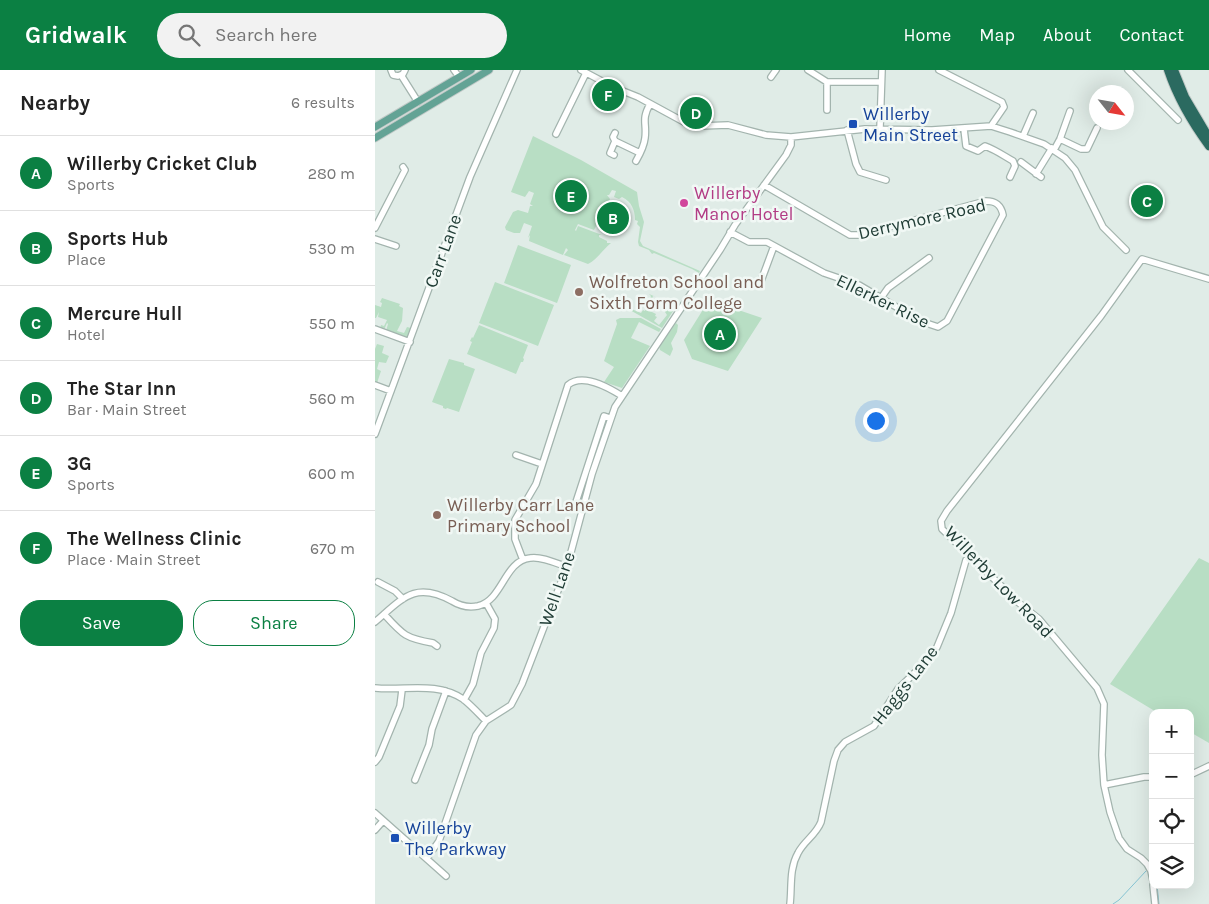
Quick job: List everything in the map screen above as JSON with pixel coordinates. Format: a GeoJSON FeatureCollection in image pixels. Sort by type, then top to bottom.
{"type":"FeatureCollection","features":[{"type":"Feature","properties":{"kind":"highway"},"geometry":{"type":"LineString","coordinates":[[1168,70],[1173,84],[1200,129],[1209,138]]}},
{"type":"Feature","properties":{"kind":"highway"},"geometry":{"type":"LineString","coordinates":[[1174,70],[1209,146]]}},
{"type":"Feature","properties":{"kind":"main road"},"geometry":{"type":"LineString","coordinates":[[375,127],[471,70]]}},
{"type":"Feature","properties":{"kind":"main road"},"geometry":{"type":"LineString","coordinates":[[375,138],[489,70]]}},
{"type":"Feature","properties":{"kind":"street"},"geometry":{"type":"LineString","coordinates":[[391,70],[395,76],[403,73],[418,102]]}},
{"type":"Feature","properties":{"kind":"street"},"geometry":{"type":"LineString","coordinates":[[454,70],[459,77]]}},
{"type":"Feature","properties":{"kind":"street","name":"Carr Lane"},"geometry":{"type":"LineString","coordinates":[[375,434],[470,177],[517,70]]}},
{"type":"Feature","properties":{"kind":"street"},"geometry":{"type":"LineString","coordinates":[[808,70],[827,82],[881,82]]}},
{"type":"Feature","properties":{"kind":"street"},"geometry":{"type":"LineString","coordinates":[[880,128],[882,70]]}},
{"type":"Feature","properties":{"kind":"street"},"geometry":{"type":"LineString","coordinates":[[939,70],[1002,102],[1003,110],[991,126]]}},
{"type":"Feature","properties":{"kind":"street"},"geometry":{"type":"LineString","coordinates":[[1128,70],[1178,120]]}},
{"type":"Feature","properties":{"kind":"street"},"geometry":{"type":"LineString","coordinates":[[556,134],[584,72],[677,119],[695,125],[723,125],[757,134],[791,137],[880,128],[932,130],[991,126],[1023,136],[1053,149],[1065,158],[1075,170],[1103,227],[1126,250]]}},
{"type":"Feature","properties":{"kind":"street"},"geometry":{"type":"LineString","coordinates":[[825,107],[827,82]]}},
{"type":"Feature","properties":{"kind":"street"},"geometry":{"type":"LineString","coordinates":[[636,161],[645,137],[644,115],[650,104]]}},
{"type":"Feature","properties":{"kind":"street"},"geometry":{"type":"LineString","coordinates":[[1021,162],[1039,175],[1060,139],[1070,110]]}},
{"type":"Feature","properties":{"kind":"street"},"geometry":{"type":"LineString","coordinates":[[1023,136],[1033,113]]}},
{"type":"Feature","properties":{"kind":"street"},"geometry":{"type":"LineString","coordinates":[[964,129],[966,146],[980,151],[985,146],[997,150],[1013,161],[1015,166],[1010,177]]}},
{"type":"Feature","properties":{"kind":"street"},"geometry":{"type":"LineString","coordinates":[[847,130],[857,168],[864,175],[874,180],[886,180]]}},
{"type":"Feature","properties":{"kind":"street"},"geometry":{"type":"LineString","coordinates":[[614,155],[609,153],[615,141],[613,137],[615,133]]}},
{"type":"Feature","properties":{"kind":"street"},"geometry":{"type":"LineString","coordinates":[[1060,139],[1087,149],[1097,133]]}},
{"type":"Feature","properties":{"kind":"street","name":"Well Lane"},"geometry":{"type":"LineString","coordinates":[[427,858],[439,840],[476,735],[486,721],[511,705],[516,696],[567,567],[606,416],[622,396],[715,258],[730,232],[786,155],[791,137]]}},
{"type":"Feature","properties":{"kind":"street"},"geometry":{"type":"LineString","coordinates":[[615,141],[640,153]]}},
{"type":"Feature","properties":{"kind":"street"},"geometry":{"type":"LineString","coordinates":[[375,228],[405,170],[403,167]]}},
{"type":"Feature","properties":{"kind":"street","name":"Derrymore Road"},"geometry":{"type":"LineString","coordinates":[[764,184],[850,235],[859,235],[986,201],[997,202],[1002,208]]}},
{"type":"Feature","properties":{"kind":"street","name":"Ellerker Rise"},"geometry":{"type":"LineString","coordinates":[[730,232],[749,242],[767,242],[824,273],[859,285],[920,321],[938,327],[947,321],[1000,222],[1003,215],[1002,208]]}},
{"type":"Feature","properties":{"kind":"street"},"geometry":{"type":"LineString","coordinates":[[375,239],[396,246]]}},
{"type":"Feature","properties":{"kind":"street"},"geometry":{"type":"LineString","coordinates":[[761,282],[774,246]]}},
{"type":"Feature","properties":{"kind":"street"},"geometry":{"type":"LineString","coordinates":[[881,298],[888,288],[930,257]]}},
{"type":"Feature","properties":{"kind":"street","name":"Willerby Low Road"},"geometry":{"type":"LineString","coordinates":[[1149,868],[1141,858],[1127,849],[1119,838],[1110,812],[1104,786],[1102,755],[1104,704],[1097,688],[1039,619],[1019,603],[942,529],[941,522],[947,511],[1101,316],[1141,259],[1209,279]]}},
{"type":"Feature","properties":{"kind":"street"},"geometry":{"type":"LineString","coordinates":[[375,330],[410,342]]}},
{"type":"Feature","properties":{"kind":"street"},"geometry":{"type":"LineString","coordinates":[[523,560],[515,539],[515,520],[536,484],[566,390],[572,382],[583,380],[606,387],[622,396]]}},
{"type":"Feature","properties":{"kind":"street"},"geometry":{"type":"LineString","coordinates":[[375,385],[391,390]]}},
{"type":"Feature","properties":{"kind":"street"},"geometry":{"type":"LineString","coordinates":[[516,455],[542,464]]}},
{"type":"Feature","properties":{"kind":"street","name":"Haggs Lane"},"geometry":{"type":"LineString","coordinates":[[790,904],[794,863],[798,853],[817,831],[821,822],[838,750],[845,742],[874,726],[898,689],[927,660],[937,646],[951,613],[966,560],[964,549]]}},
{"type":"Feature","properties":{"kind":"street"},"geometry":{"type":"LineString","coordinates":[[966,560],[973,557]]}},
{"type":"Feature","properties":{"kind":"street"},"geometry":{"type":"LineString","coordinates":[[375,622],[403,599],[421,592],[440,595],[464,606],[478,606],[493,597],[511,570],[523,560],[538,558],[567,567]]}},
{"type":"Feature","properties":{"kind":"street"},"geometry":{"type":"LineString","coordinates":[[382,580],[403,599]]}},
{"type":"Feature","properties":{"kind":"street"},"geometry":{"type":"LineString","coordinates":[[464,700],[473,684],[481,653],[494,628],[495,619],[487,602]]}},
{"type":"Feature","properties":{"kind":"street"},"geometry":{"type":"LineString","coordinates":[[384,614],[407,637],[433,643],[437,646]]}},
{"type":"Feature","properties":{"kind":"street"},"geometry":{"type":"LineString","coordinates":[[375,688],[402,690],[432,688],[446,690],[464,700],[486,721]]}},
{"type":"Feature","properties":{"kind":"street"},"geometry":{"type":"LineString","coordinates":[[375,762],[379,757],[400,706],[402,690]]}},
{"type":"Feature","properties":{"kind":"street"},"geometry":{"type":"LineString","coordinates":[[415,780],[429,745],[432,729],[446,690]]}},
{"type":"Feature","properties":{"kind":"street"},"geometry":{"type":"LineString","coordinates":[[1194,773],[1209,766]]}},
{"type":"Feature","properties":{"kind":"street"},"geometry":{"type":"LineString","coordinates":[[1104,786],[1149,777]]}},
{"type":"Feature","properties":{"kind":"street"},"geometry":{"type":"LineString","coordinates":[[375,813],[446,876]]}},
{"type":"Feature","properties":{"kind":"street"},"geometry":{"type":"LineString","coordinates":[[375,830],[383,821]]}},
{"type":"Feature","properties":{"kind":"street"},"geometry":{"type":"LineString","coordinates":[[1153,889],[1155,904]]}},
{"type":"Feature","properties":{"kind":"green space"},"geometry":{"type":"Polygon","coordinates":[[[533,136],[581,160],[637,192],[644,222],[640,241],[643,246],[700,271],[699,273],[654,253],[652,254],[649,250],[639,246],[640,227],[637,224],[638,221],[635,220],[632,207],[622,197],[619,199],[614,197],[616,191],[612,190],[607,195],[610,199],[594,230],[578,224],[575,230],[578,226],[602,235],[599,235],[599,237],[607,241],[607,243],[611,243],[588,264],[564,255],[568,250],[566,248],[563,255],[529,241],[530,235],[528,238],[532,226],[524,223],[520,233],[506,230],[505,227],[513,212],[518,210],[528,213],[530,206],[533,206],[530,204],[534,193],[529,191],[525,197],[511,192],[533,136]]]}},
{"type":"Feature","properties":{"kind":"green space"},"geometry":{"type":"Polygon","coordinates":[[[518,245],[571,265],[557,303],[504,283],[518,245]]]}},
{"type":"Feature","properties":{"kind":"green space"},"geometry":{"type":"Polygon","coordinates":[[[495,282],[554,305],[538,346],[479,323],[495,282]]]}},
{"type":"Feature","properties":{"kind":"green space"},"geometry":{"type":"Polygon","coordinates":[[[649,294],[656,297],[653,296],[648,310],[656,314],[655,316],[657,317],[654,321],[659,325],[667,315],[665,312],[669,302],[660,297],[677,305],[662,328],[628,309],[626,305],[641,313],[643,310],[645,311],[651,296],[649,294]]]}},
{"type":"Feature","properties":{"kind":"green space"},"geometry":{"type":"Polygon","coordinates":[[[382,298],[400,304],[399,306],[403,308],[402,321],[397,331],[404,333],[407,327],[411,328],[408,336],[386,331],[387,323],[384,330],[380,329],[381,325],[384,326],[387,320],[378,317],[379,312],[375,318],[375,305],[381,307],[382,303],[380,302],[382,298]]]}},
{"type":"Feature","properties":{"kind":"green space"},"geometry":{"type":"Polygon","coordinates":[[[709,300],[762,318],[728,371],[692,359],[684,340],[709,300]]]}},
{"type":"Feature","properties":{"kind":"green space"},"geometry":{"type":"Polygon","coordinates":[[[620,318],[641,318],[661,329],[659,332],[639,322],[631,338],[650,346],[622,388],[604,382],[614,367],[604,361],[617,324],[616,320],[620,318]]]}},
{"type":"Feature","properties":{"kind":"green space"},"geometry":{"type":"Polygon","coordinates":[[[676,323],[678,325],[677,332],[671,343],[673,349],[670,356],[660,350],[659,346],[676,323]]]}},
{"type":"Feature","properties":{"kind":"green space"},"geometry":{"type":"Polygon","coordinates":[[[479,325],[528,345],[523,362],[521,362],[516,374],[467,354],[472,342],[470,341],[479,325]]]}},
{"type":"Feature","properties":{"kind":"green space"},"geometry":{"type":"Polygon","coordinates":[[[377,344],[384,346],[382,353],[389,356],[386,363],[379,362],[377,369],[381,371],[377,383],[375,383],[375,349],[377,344]]]}},
{"type":"Feature","properties":{"kind":"green space"},"geometry":{"type":"Polygon","coordinates":[[[449,359],[464,363],[464,365],[475,369],[459,412],[443,408],[443,406],[432,402],[449,359]]]}},
{"type":"Feature","properties":{"kind":"green space"},"geometry":{"type":"Polygon","coordinates":[[[1199,558],[1209,563],[1209,743],[1194,734],[1194,709],[1151,709],[1110,684],[1199,558]]]}},
{"type":"Feature","properties":{"kind":"waterway"},"geometry":{"type":"LineString","coordinates":[[1113,904],[1146,871]]}},
{"type":"Feature","properties":{"kind":"waterway"},"geometry":{"type":"LineString","coordinates":[[1157,889],[1159,904]]}},
{"type":"Feature","properties":{"kind":"place","name":"The Wellness Clinic"},"geometry":{"type":"Point","coordinates":[608,95]}},
{"type":"Feature","properties":{"kind":"place","name":"The Star Inn"},"geometry":{"type":"Point","coordinates":[696,113]}},
{"type":"Feature","properties":{"kind":"place","name":"Willerby Main Street"},"geometry":{"type":"Point","coordinates":[853,124]}},
{"type":"Feature","properties":{"kind":"place","name":"3G"},"geometry":{"type":"Point","coordinates":[571,196]}},
{"type":"Feature","properties":{"kind":"place","name":"Mercure Hull"},"geometry":{"type":"Point","coordinates":[1147,201]}},
{"type":"Feature","properties":{"kind":"place","name":"Willerby Manor Hotel"},"geometry":{"type":"Point","coordinates":[684,203]}},
{"type":"Feature","properties":{"kind":"place","name":"Sports Hub"},"geometry":{"type":"Point","coordinates":[613,218]}},
{"type":"Feature","properties":{"kind":"place","name":"Wolfreton School and Sixth Form College"},"geometry":{"type":"Point","coordinates":[579,292]}},
{"type":"Feature","properties":{"kind":"place","name":"Willerby Cricket Club"},"geometry":{"type":"Point","coordinates":[720,334]}},
{"type":"Feature","properties":{"kind":"place","name":"Willerby Carr Lane Primary School"},"geometry":{"type":"Point","coordinates":[437,515]}},
{"type":"Feature","properties":{"kind":"place","name":"Willerby The Parkway"},"geometry":{"type":"Point","coordinates":[395,838]}}]}
